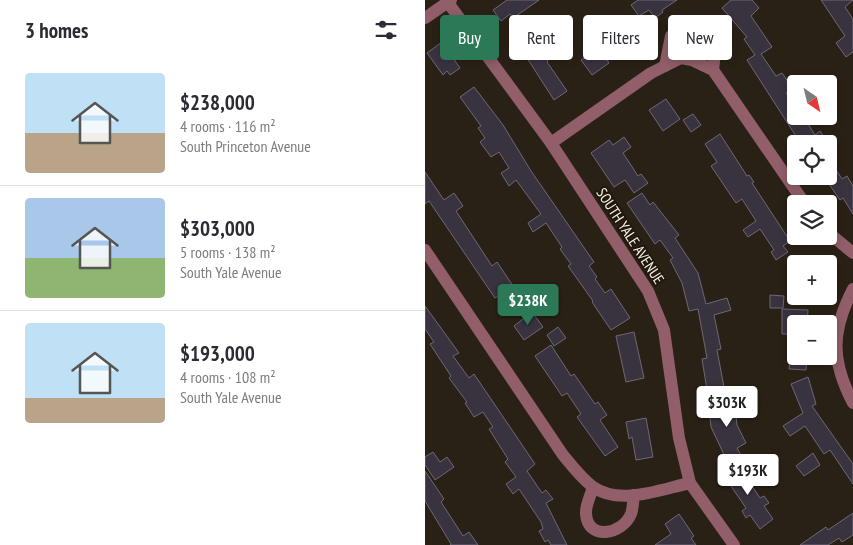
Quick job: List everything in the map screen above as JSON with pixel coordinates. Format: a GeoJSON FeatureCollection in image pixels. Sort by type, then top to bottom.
{"type":"FeatureCollection","features":[{"type":"Feature","properties":{"kind":"street"},"geometry":{"type":"LineString","coordinates":[[425,18],[448,1]]}},
{"type":"Feature","properties":{"kind":"street","name":"SOUTH YALE AVENUE"},"geometry":{"type":"LineString","coordinates":[[448,1],[551,143],[647,291],[664,330],[679,438],[691,483],[734,545]]}},
{"type":"Feature","properties":{"kind":"street"},"geometry":{"type":"LineString","coordinates":[[665,66],[671,36],[681,30],[695,30],[706,36],[712,43],[715,56],[713,70]]}},
{"type":"Feature","properties":{"kind":"street"},"geometry":{"type":"LineString","coordinates":[[551,143],[651,73],[681,58],[692,60],[713,70],[799,195]]}},
{"type":"Feature","properties":{"kind":"street"},"geometry":{"type":"LineString","coordinates":[[837,240],[853,253]]}},
{"type":"Feature","properties":{"kind":"street"},"geometry":{"type":"LineString","coordinates":[[425,250],[563,455],[593,487],[608,495],[634,495],[691,483]]}},
{"type":"Feature","properties":{"kind":"street"},"geometry":{"type":"LineString","coordinates":[[853,289],[838,326],[836,358],[843,385],[853,403]]}},
{"type":"Feature","properties":{"kind":"street"},"geometry":{"type":"LineString","coordinates":[[593,487],[585,512],[587,520],[593,529],[605,533],[620,529],[630,515],[634,495]]}},
{"type":"Feature","properties":{"kind":"building"},"geometry":{"type":"Polygon","coordinates":[[[507,0],[539,0],[517,15],[510,14],[501,21],[499,15],[497,15],[493,10],[507,0]]]}},
{"type":"Feature","properties":{"kind":"building"},"geometry":{"type":"Polygon","coordinates":[[[638,0],[677,0],[662,10],[663,12],[658,16],[653,15],[649,10],[638,15],[631,5],[638,0]]]}},
{"type":"Feature","properties":{"kind":"building"},"geometry":{"type":"Polygon","coordinates":[[[731,0],[752,0],[759,8],[751,16],[772,47],[761,54],[776,76],[782,73],[787,80],[787,122],[747,60],[755,55],[744,39],[747,37],[732,20],[732,15],[728,15],[722,8],[731,0]]]}},
{"type":"Feature","properties":{"kind":"building"},"geometry":{"type":"Polygon","coordinates":[[[821,0],[853,0],[845,7],[853,19],[853,52],[846,57],[836,43],[845,36],[821,0]]]}},
{"type":"Feature","properties":{"kind":"building"},"geometry":{"type":"Polygon","coordinates":[[[440,43],[440,60],[454,60],[460,68],[450,75],[447,71],[443,75],[427,53],[440,43]]]}},
{"type":"Feature","properties":{"kind":"building"},"geometry":{"type":"Polygon","coordinates":[[[528,60],[547,60],[567,91],[554,100],[528,60]]]}},
{"type":"Feature","properties":{"kind":"building"},"geometry":{"type":"Polygon","coordinates":[[[581,60],[607,60],[609,63],[592,75],[581,60]]]}},
{"type":"Feature","properties":{"kind":"building"},"geometry":{"type":"Polygon","coordinates":[[[474,87],[503,125],[531,171],[594,262],[589,266],[597,277],[595,279],[605,293],[611,289],[630,318],[611,330],[568,266],[571,264],[560,249],[562,247],[546,223],[533,232],[528,223],[541,214],[516,180],[509,186],[501,173],[509,168],[499,152],[491,157],[480,142],[485,138],[478,128],[481,126],[460,97],[474,87]]]}},
{"type":"Feature","properties":{"kind":"building"},"geometry":{"type":"Polygon","coordinates":[[[666,99],[680,119],[663,131],[649,110],[666,99]]]}},
{"type":"Feature","properties":{"kind":"building"},"geometry":{"type":"Polygon","coordinates":[[[693,114],[701,125],[691,132],[683,120],[693,114]]]}},
{"type":"Feature","properties":{"kind":"building"},"geometry":{"type":"Polygon","coordinates":[[[789,125],[809,125],[815,135],[795,135],[789,125]]]}},
{"type":"Feature","properties":{"kind":"building"},"geometry":{"type":"Polygon","coordinates":[[[720,134],[747,176],[749,175],[754,182],[752,183],[787,236],[787,243],[783,246],[788,252],[776,260],[771,252],[774,250],[760,229],[748,237],[743,230],[756,221],[742,199],[736,203],[711,166],[717,162],[705,144],[720,134]]]}},
{"type":"Feature","properties":{"kind":"building"},"geometry":{"type":"Polygon","coordinates":[[[624,137],[631,147],[623,153],[638,176],[641,174],[648,183],[634,193],[625,180],[614,187],[591,153],[609,140],[613,145],[624,137]]]}},
{"type":"Feature","properties":{"kind":"building"},"geometry":{"type":"Polygon","coordinates":[[[837,171],[842,179],[847,176],[853,186],[853,214],[843,198],[840,200],[830,185],[837,185],[837,171]]]}},
{"type":"Feature","properties":{"kind":"building"},"geometry":{"type":"Polygon","coordinates":[[[425,172],[444,200],[454,193],[463,206],[456,211],[492,266],[497,262],[513,286],[495,298],[429,201],[425,204],[425,172]]]}},
{"type":"Feature","properties":{"kind":"building"},"geometry":{"type":"Polygon","coordinates":[[[642,193],[650,205],[653,202],[679,235],[675,238],[698,273],[706,304],[727,298],[731,310],[714,315],[721,349],[717,350],[724,387],[707,390],[702,359],[707,358],[698,309],[689,311],[682,283],[670,260],[673,258],[660,240],[655,244],[627,203],[642,193]]]}},
{"type":"Feature","properties":{"kind":"building"},"geometry":{"type":"Polygon","coordinates":[[[538,289],[546,301],[534,309],[526,297],[538,289]]]}},
{"type":"Feature","properties":{"kind":"building"},"geometry":{"type":"Polygon","coordinates":[[[770,295],[784,296],[783,308],[770,308],[770,295]]]}},
{"type":"Feature","properties":{"kind":"building"},"geometry":{"type":"Polygon","coordinates":[[[425,306],[459,353],[453,356],[469,378],[474,374],[535,464],[527,471],[542,493],[546,490],[553,499],[546,503],[567,545],[551,545],[548,540],[545,542],[539,531],[543,529],[541,522],[519,489],[513,494],[506,484],[516,477],[505,462],[508,459],[489,429],[493,427],[483,412],[474,417],[465,403],[467,402],[449,378],[451,376],[430,344],[434,342],[425,329],[425,306]]]}},
{"type":"Feature","properties":{"kind":"building"},"geometry":{"type":"Polygon","coordinates":[[[782,309],[808,310],[808,315],[787,315],[787,334],[782,334],[782,309]]]}},
{"type":"Feature","properties":{"kind":"building"},"geometry":{"type":"Polygon","coordinates":[[[532,312],[543,327],[524,340],[514,326],[532,312]]]}},
{"type":"Feature","properties":{"kind":"building"},"geometry":{"type":"Polygon","coordinates":[[[558,327],[566,338],[554,346],[547,335],[558,327]]]}},
{"type":"Feature","properties":{"kind":"building"},"geometry":{"type":"Polygon","coordinates":[[[634,332],[644,378],[626,382],[616,336],[634,332]]]}},
{"type":"Feature","properties":{"kind":"building"},"geometry":{"type":"Polygon","coordinates":[[[551,345],[571,376],[574,374],[595,404],[598,402],[607,415],[600,420],[618,447],[605,456],[577,417],[581,414],[567,393],[562,396],[535,356],[551,345]]]}},
{"type":"Feature","properties":{"kind":"building"},"geometry":{"type":"Polygon","coordinates":[[[789,365],[806,365],[806,370],[789,369],[789,365]]]}},
{"type":"Feature","properties":{"kind":"building"},"geometry":{"type":"Polygon","coordinates":[[[808,377],[816,404],[812,406],[853,464],[853,484],[830,450],[824,454],[805,426],[790,436],[783,426],[803,413],[791,384],[808,377]]]}},
{"type":"Feature","properties":{"kind":"building"},"geometry":{"type":"Polygon","coordinates":[[[734,395],[737,425],[746,443],[737,448],[742,457],[728,463],[711,427],[709,408],[722,407],[720,396],[734,395]]]}},
{"type":"Feature","properties":{"kind":"building"},"geometry":{"type":"Polygon","coordinates":[[[646,418],[653,457],[636,460],[632,437],[629,439],[626,422],[646,418]]]}},
{"type":"Feature","properties":{"kind":"building"},"geometry":{"type":"Polygon","coordinates":[[[433,452],[440,462],[447,457],[454,467],[435,480],[425,465],[425,457],[433,452]]]}},
{"type":"Feature","properties":{"kind":"building"},"geometry":{"type":"Polygon","coordinates":[[[813,453],[820,465],[804,476],[796,466],[813,453]]]}},
{"type":"Feature","properties":{"kind":"building"},"geometry":{"type":"Polygon","coordinates":[[[737,463],[760,498],[764,496],[769,503],[764,506],[773,519],[760,529],[750,515],[746,518],[742,511],[746,508],[722,473],[737,463]]]}},
{"type":"Feature","properties":{"kind":"building"},"geometry":{"type":"Polygon","coordinates":[[[425,471],[444,499],[441,502],[463,536],[469,532],[478,545],[450,545],[425,501],[425,471]]]}},
{"type":"Feature","properties":{"kind":"building"},"geometry":{"type":"Polygon","coordinates":[[[853,513],[853,535],[842,542],[839,538],[828,545],[800,545],[826,527],[828,530],[853,513]]]}},
{"type":"Feature","properties":{"kind":"building"},"geometry":{"type":"Polygon","coordinates":[[[679,514],[694,536],[691,538],[696,545],[655,545],[671,534],[665,524],[679,514]]]}}]}
